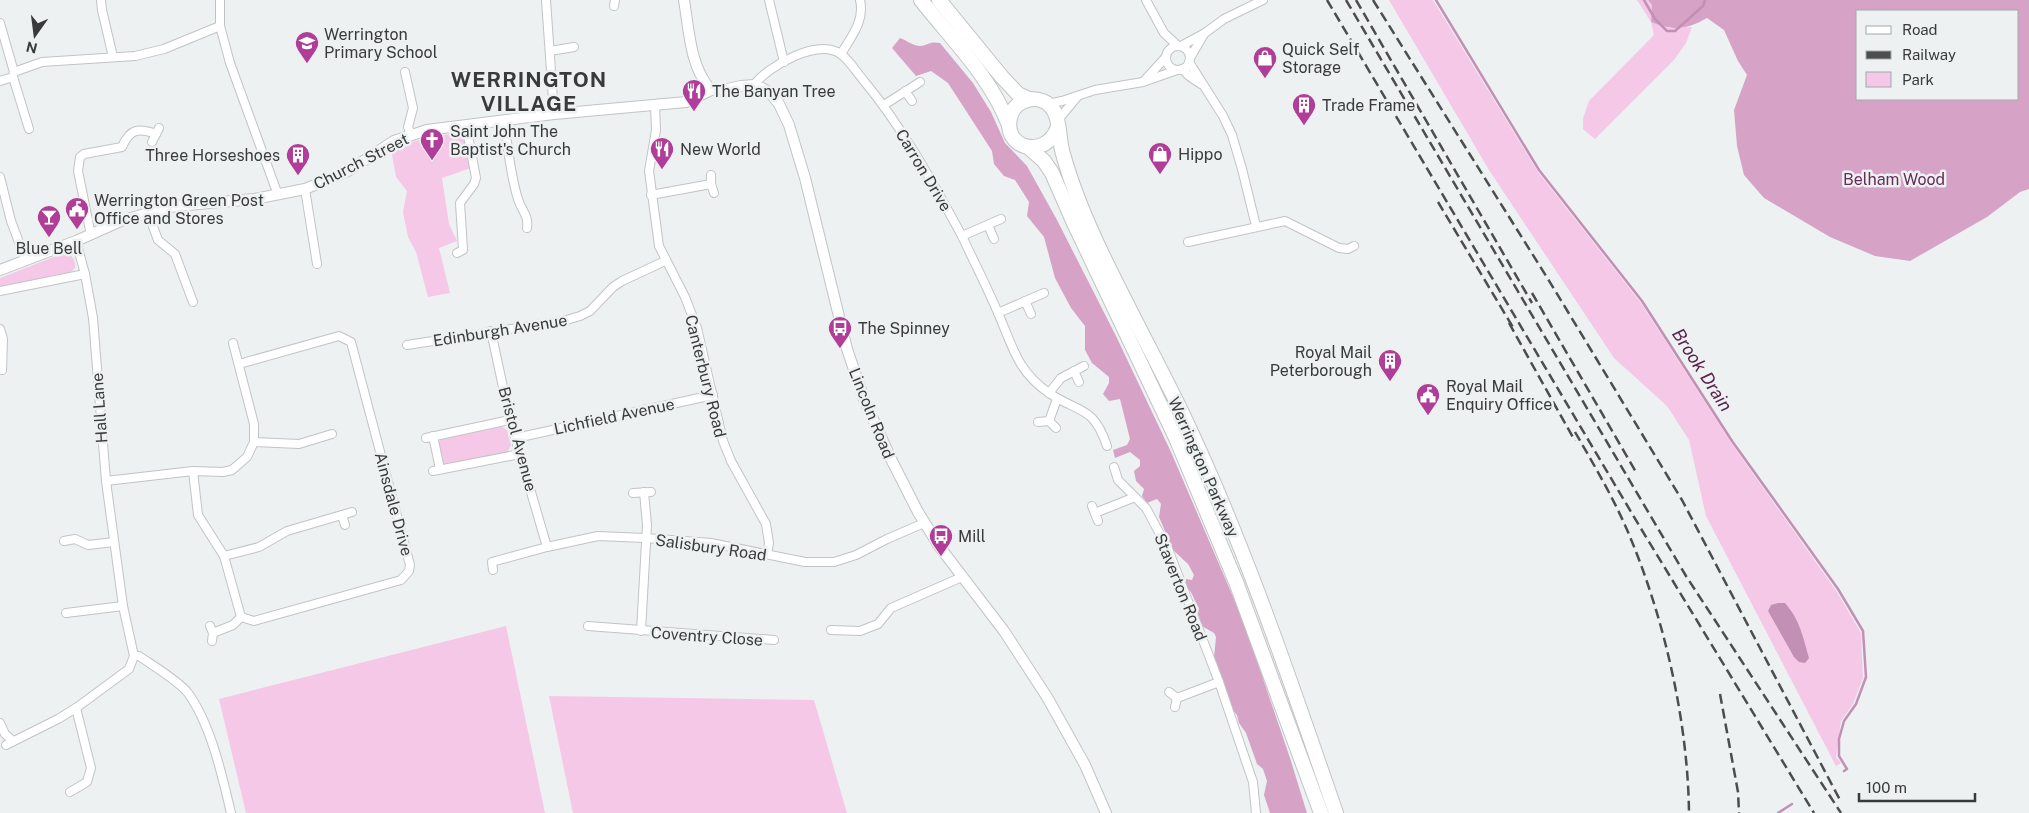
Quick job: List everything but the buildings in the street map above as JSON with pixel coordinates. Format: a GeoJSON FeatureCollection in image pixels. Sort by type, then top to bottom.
{"type":"FeatureCollection","features":[{"type":"Feature","properties":{"kind":"highway"},"geometry":{"type":"LineString","coordinates":[[921,0],[978,69],[1002,106],[1009,126],[1015,140],[1028,147],[1036,148],[1050,142],[1058,125],[1056,113],[1048,104],[1037,99],[1029,99],[1022,102],[1012,112],[1009,126]]}},
{"type":"Feature","properties":{"kind":"highway"},"geometry":{"type":"LineString","coordinates":[[939,0],[1002,77],[1018,94],[1029,99]]}},
{"type":"Feature","properties":{"kind":"highway","name":"Werrington Parkway"},"geometry":{"type":"LineString","coordinates":[[1058,125],[1067,167],[1084,216],[1185,420],[1241,551],[1292,684],[1336,813]]}},
{"type":"Feature","properties":{"kind":"highway","name":"Werrington Parkway"},"geometry":{"type":"LineString","coordinates":[[1028,147],[1044,161],[1052,173],[1176,438],[1236,582],[1321,813]]}},
{"type":"Feature","properties":{"kind":"street"},"geometry":{"type":"LineString","coordinates":[[101,0],[113,57]]}},
{"type":"Feature","properties":{"kind":"street"},"geometry":{"type":"LineString","coordinates":[[220,0],[220,26],[245,108],[278,195]]}},
{"type":"Feature","properties":{"kind":"street"},"geometry":{"type":"LineString","coordinates":[[546,0],[554,114]]}},
{"type":"Feature","properties":{"kind":"street"},"geometry":{"type":"LineString","coordinates":[[684,0],[695,61],[702,80],[711,90],[754,85],[760,77],[784,62],[813,50],[830,50],[841,54],[860,22],[862,7],[860,0]]}},
{"type":"Feature","properties":{"kind":"street"},"geometry":{"type":"LineString","coordinates":[[769,0],[784,62]]}},
{"type":"Feature","properties":{"kind":"street"},"geometry":{"type":"LineString","coordinates":[[1146,0],[1164,33],[1187,50],[1189,60],[1201,84],[1223,116],[1232,135],[1242,168],[1256,226]]}},
{"type":"Feature","properties":{"kind":"street"},"geometry":{"type":"LineString","coordinates":[[1143,82],[1172,48],[1205,33],[1224,19],[1263,0]]}},
{"type":"Feature","properties":{"kind":"street"},"geometry":{"type":"LineString","coordinates":[[0,23],[29,129]]}},
{"type":"Feature","properties":{"kind":"street"},"geometry":{"type":"LineString","coordinates":[[0,81],[42,62],[135,56],[164,49],[220,26]]}},
{"type":"Feature","properties":{"kind":"street"},"geometry":{"type":"LineString","coordinates":[[1164,33],[1167,64],[1201,84]]}},
{"type":"Feature","properties":{"kind":"street"},"geometry":{"type":"LineString","coordinates":[[1048,104],[1095,90],[1143,82],[1180,70],[1189,60],[1205,33]]}},
{"type":"Feature","properties":{"kind":"street"},"geometry":{"type":"LineString","coordinates":[[550,51],[574,47]]}},
{"type":"Feature","properties":{"kind":"street","name":"Carron Drive"},"geometry":{"type":"LineString","coordinates":[[841,54],[884,105],[933,183],[962,236],[1020,364],[1027,375],[1058,399],[1078,407],[1088,414],[1102,433],[1108,446]]}},
{"type":"Feature","properties":{"kind":"street"},"geometry":{"type":"LineString","coordinates":[[405,72],[413,108],[408,127],[411,135]]}},
{"type":"Feature","properties":{"kind":"street"},"geometry":{"type":"LineString","coordinates":[[884,105],[920,82]]}},
{"type":"Feature","properties":{"kind":"street","name":"Lincoln Road"},"geometry":{"type":"LineString","coordinates":[[754,85],[769,92],[775,98],[789,125],[807,187],[847,349],[864,399],[891,460],[924,523],[962,577],[1004,631],[1047,697],[1085,765],[1106,813]]}},
{"type":"Feature","properties":{"kind":"street","name":"Church Street"},"geometry":{"type":"LineString","coordinates":[[0,270],[122,221],[148,213],[176,206],[254,199],[305,189],[336,178],[394,141],[428,130],[554,114],[692,100],[711,90]]}},
{"type":"Feature","properties":{"kind":"street"},"geometry":{"type":"LineString","coordinates":[[905,91],[912,101]]}},
{"type":"Feature","properties":{"kind":"street"},"geometry":{"type":"LineString","coordinates":[[1058,125],[1078,95]]}},
{"type":"Feature","properties":{"kind":"street","name":"Canterbury Road"},"geometry":{"type":"LineString","coordinates":[[655,105],[656,130],[650,171],[651,195],[658,244],[685,297],[697,328],[723,441],[743,483],[766,524],[769,543],[767,554]]}},
{"type":"Feature","properties":{"kind":"street"},"geometry":{"type":"LineString","coordinates":[[504,121],[518,199],[526,214],[527,228]]}},
{"type":"Feature","properties":{"kind":"street"},"geometry":{"type":"LineString","coordinates":[[466,124],[476,178],[474,184],[460,203],[460,252],[466,258]]}},
{"type":"Feature","properties":{"kind":"street"},"geometry":{"type":"LineString","coordinates":[[90,235],[78,171],[80,158],[84,154],[122,146],[132,133],[142,129],[156,135]]}},
{"type":"Feature","properties":{"kind":"street"},"geometry":{"type":"LineString","coordinates":[[711,175],[714,193]]}},
{"type":"Feature","properties":{"kind":"street"},"geometry":{"type":"LineString","coordinates":[[0,177],[11,221],[26,261]]}},
{"type":"Feature","properties":{"kind":"street"},"geometry":{"type":"LineString","coordinates":[[651,195],[711,184]]}},
{"type":"Feature","properties":{"kind":"street"},"geometry":{"type":"LineString","coordinates":[[305,189],[317,264]]}},
{"type":"Feature","properties":{"kind":"street"},"geometry":{"type":"LineString","coordinates":[[148,213],[158,240],[175,254],[193,302]]}},
{"type":"Feature","properties":{"kind":"street"},"geometry":{"type":"LineString","coordinates":[[962,236],[1001,219]]}},
{"type":"Feature","properties":{"kind":"street"},"geometry":{"type":"LineString","coordinates":[[1188,242],[1285,221],[1339,248],[1348,249],[1354,246]]}},
{"type":"Feature","properties":{"kind":"street"},"geometry":{"type":"LineString","coordinates":[[988,225],[994,239]]}},
{"type":"Feature","properties":{"kind":"street","name":"Hall Lane"},"geometry":{"type":"LineString","coordinates":[[76,241],[85,274],[93,318],[106,481],[123,606],[134,656]]}},
{"type":"Feature","properties":{"kind":"street","name":"Edinburgh Avenue"},"geometry":{"type":"LineString","coordinates":[[407,345],[562,321],[580,316],[590,310],[613,287],[622,281],[665,261]]}},
{"type":"Feature","properties":{"kind":"street"},"geometry":{"type":"LineString","coordinates":[[0,291],[85,274]]}},
{"type":"Feature","properties":{"kind":"street"},"geometry":{"type":"LineString","coordinates":[[998,313],[1044,293]]}},
{"type":"Feature","properties":{"kind":"street"},"geometry":{"type":"LineString","coordinates":[[1025,301],[1031,314]]}},
{"type":"Feature","properties":{"kind":"street"},"geometry":{"type":"LineString","coordinates":[[0,328],[2,333],[2,370]]}},
{"type":"Feature","properties":{"kind":"street","name":"Bristol Avenue"},"geometry":{"type":"LineString","coordinates":[[491,331],[510,420],[547,547]]}},
{"type":"Feature","properties":{"kind":"street","name":"Ainsdale Drive"},"geometry":{"type":"LineString","coordinates":[[239,364],[339,336],[351,342],[410,568],[408,574],[401,580],[254,621],[241,617]]}},
{"type":"Feature","properties":{"kind":"street"},"geometry":{"type":"LineString","coordinates":[[106,481],[193,471],[223,472],[232,470],[248,457],[254,442],[254,424],[233,343]]}},
{"type":"Feature","properties":{"kind":"street"},"geometry":{"type":"LineString","coordinates":[[1049,393],[1060,378],[1084,366]]}},
{"type":"Feature","properties":{"kind":"street"},"geometry":{"type":"LineString","coordinates":[[1074,371],[1079,382]]}},
{"type":"Feature","properties":{"kind":"street","name":"Lichfield Avenue"},"geometry":{"type":"LineString","coordinates":[[516,438],[713,395]]}},
{"type":"Feature","properties":{"kind":"street"},"geometry":{"type":"LineString","coordinates":[[1049,420],[1058,399]]}},
{"type":"Feature","properties":{"kind":"street"},"geometry":{"type":"LineString","coordinates":[[510,420],[429,437],[436,470],[520,454]]}},
{"type":"Feature","properties":{"kind":"street"},"geometry":{"type":"LineString","coordinates":[[1038,422],[1049,420]]}},
{"type":"Feature","properties":{"kind":"street"},"geometry":{"type":"LineString","coordinates":[[1049,420],[1056,428]]}},
{"type":"Feature","properties":{"kind":"street"},"geometry":{"type":"LineString","coordinates":[[254,442],[299,444],[332,434]]}},
{"type":"Feature","properties":{"kind":"street","name":"Staverton Road"},"geometry":{"type":"LineString","coordinates":[[1114,467],[1118,480],[1146,508],[1168,549],[1219,682],[1253,782],[1256,813]]}},
{"type":"Feature","properties":{"kind":"street"},"geometry":{"type":"LineString","coordinates":[[193,471],[198,515],[224,556],[241,617],[233,625],[212,629],[212,641]]}},
{"type":"Feature","properties":{"kind":"street","name":"Coventry Close"},"geometry":{"type":"LineString","coordinates":[[633,493],[647,492],[641,631]]}},
{"type":"Feature","properties":{"kind":"street"},"geometry":{"type":"LineString","coordinates":[[1095,513],[1135,496]]}},
{"type":"Feature","properties":{"kind":"street"},"geometry":{"type":"LineString","coordinates":[[224,556],[260,547],[286,531],[352,512]]}},
{"type":"Feature","properties":{"kind":"street"},"geometry":{"type":"LineString","coordinates":[[342,515],[345,525]]}},
{"type":"Feature","properties":{"kind":"street","name":"Salisbury Road"},"geometry":{"type":"LineString","coordinates":[[489,552],[492,566],[547,547],[598,536],[711,543],[805,562],[834,562],[856,555],[924,523]]}},
{"type":"Feature","properties":{"kind":"street"},"geometry":{"type":"LineString","coordinates":[[64,541],[75,539],[88,545],[114,542]]}},
{"type":"Feature","properties":{"kind":"street"},"geometry":{"type":"LineString","coordinates":[[831,630],[860,631],[878,624],[891,608],[962,577]]}},
{"type":"Feature","properties":{"kind":"street"},"geometry":{"type":"LineString","coordinates":[[66,612],[123,606]]}},
{"type":"Feature","properties":{"kind":"street","name":"Coventry Close"},"geometry":{"type":"LineString","coordinates":[[588,626],[774,640]]}},
{"type":"Feature","properties":{"kind":"street"},"geometry":{"type":"LineString","coordinates":[[0,723],[9,743],[76,708],[129,669],[134,656],[138,656],[188,692],[215,752],[231,813]]}},
{"type":"Feature","properties":{"kind":"street"},"geometry":{"type":"LineString","coordinates":[[1176,698],[1219,682]]}},
{"type":"Feature","properties":{"kind":"street"},"geometry":{"type":"LineString","coordinates":[[1169,692],[1176,698]]}},
{"type":"Feature","properties":{"kind":"street"},"geometry":{"type":"LineString","coordinates":[[1175,706],[1176,698]]}},
{"type":"Feature","properties":{"kind":"street"},"geometry":{"type":"LineString","coordinates":[[70,792],[87,782],[90,768],[76,708]]}},
{"type":"Feature","properties":{"kind":"green space"},"geometry":{"type":"Polygon","coordinates":[[[1389,0],[1433,0],[1538,172],[1641,303],[1732,444],[1837,592],[1861,633],[1863,678],[1853,704],[1841,721],[1836,757],[1841,763],[1836,766],[1706,516],[1689,440],[1667,406],[1614,358],[1489,170],[1389,0]]]}},
{"type":"Feature","properties":{"kind":"green space"},"geometry":{"type":"Polygon","coordinates":[[[1637,0],[1648,0],[1652,5],[1651,22],[1637,0]]]}},
{"type":"Feature","properties":{"kind":"green space","name":"Belham Wood"},"geometry":{"type":"Polygon","coordinates":[[[1648,0],[2029,0],[2029,189],[2020,192],[1987,217],[1910,261],[1875,256],[1830,237],[1764,198],[1744,175],[1737,146],[1734,110],[1747,75],[1738,61],[1724,30],[1707,18],[1693,25],[1680,28],[1666,27],[1651,22],[1652,5],[1648,0]]]}},
{"type":"Feature","properties":{"kind":"green space"},"geometry":{"type":"Polygon","coordinates":[[[1651,22],[1668,28],[1692,27],[1686,43],[1674,60],[1595,139],[1583,129],[1583,118],[1589,101],[1654,35],[1651,22]]]}},
{"type":"Feature","properties":{"kind":"green space"},"geometry":{"type":"Polygon","coordinates":[[[900,38],[917,46],[934,42],[940,43],[973,83],[991,112],[1005,143],[1027,166],[1057,220],[1116,336],[1171,452],[1243,620],[1307,813],[1270,813],[1264,795],[1267,781],[1263,769],[1257,764],[1246,733],[1239,723],[1237,715],[1230,707],[1214,658],[1216,637],[1214,633],[1200,625],[1196,615],[1199,608],[1191,592],[1186,587],[1186,579],[1192,580],[1194,575],[1188,564],[1173,550],[1159,517],[1161,504],[1157,499],[1147,503],[1142,496],[1144,489],[1136,481],[1134,471],[1140,466],[1140,460],[1130,452],[1115,458],[1113,450],[1127,445],[1130,439],[1120,399],[1109,401],[1103,394],[1109,383],[1109,377],[1092,363],[1085,350],[1085,326],[1071,308],[1055,278],[1044,237],[1027,216],[1029,202],[1015,180],[1004,176],[994,164],[992,151],[948,83],[931,71],[916,76],[892,48],[900,38]]]}},
{"type":"Feature","properties":{"kind":"green space"},"geometry":{"type":"Polygon","coordinates":[[[463,132],[471,168],[442,178],[449,224],[457,241],[439,248],[450,293],[428,297],[416,252],[408,237],[403,212],[407,191],[396,177],[391,149],[427,138],[463,132]]]}},
{"type":"Feature","properties":{"kind":"green space"},"geometry":{"type":"Polygon","coordinates":[[[64,253],[71,256],[75,262],[75,268],[68,275],[0,287],[0,278],[64,253]]]}},
{"type":"Feature","properties":{"kind":"green space"},"geometry":{"type":"Polygon","coordinates":[[[499,425],[507,430],[511,445],[507,453],[447,466],[443,463],[438,443],[443,437],[499,425]]]}},
{"type":"Feature","properties":{"kind":"green space"},"geometry":{"type":"Polygon","coordinates":[[[506,626],[545,813],[246,813],[219,699],[506,626]]]}},
{"type":"Feature","properties":{"kind":"green space"},"geometry":{"type":"Polygon","coordinates":[[[549,696],[814,700],[847,813],[573,813],[549,696]]]}},
{"type":"Feature","properties":{"kind":"shaded area"},"geometry":{"type":"Polygon","coordinates":[[[1785,603],[1798,622],[1809,658],[1805,663],[1799,662],[1794,657],[1768,611],[1771,605],[1785,603]]]}},
{"type":"Feature","properties":{"kind":"waterway","name":"Brook Drain"},"geometry":{"type":"LineString","coordinates":[[1436,0],[1539,170],[1642,301],[1732,441],[1838,589],[1863,631],[1866,677],[1856,704],[1844,721],[1839,739],[1839,756],[1847,769],[1844,771]]}},
{"type":"Feature","properties":{"kind":"waterway"},"geometry":{"type":"LineString","coordinates":[[1644,0],[1655,19],[1667,31],[1675,31],[1703,6],[1705,0]]}},
{"type":"Feature","properties":{"kind":"waterway"},"geometry":{"type":"LineString","coordinates":[[1778,813],[1792,804]]}},
{"type":"Feature","properties":{"kind":"railway"},"geometry":{"type":"LineString","coordinates":[[1327,0],[1640,527],[1814,813]]}},
{"type":"Feature","properties":{"kind":"railway"},"geometry":{"type":"LineString","coordinates":[[1346,0],[1686,576],[1841,813]]}},
{"type":"Feature","properties":{"kind":"railway"},"geometry":{"type":"LineString","coordinates":[[1356,0],[1532,303]]}},
{"type":"Feature","properties":{"kind":"railway"},"geometry":{"type":"LineString","coordinates":[[1373,0],[1548,279],[1682,500],[1840,800]]}},
{"type":"Feature","properties":{"kind":"railway"},"geometry":{"type":"LineString","coordinates":[[1438,202],[1514,329]]}},
{"type":"Feature","properties":{"kind":"railway"},"geometry":{"type":"LineString","coordinates":[[1532,293],[1636,472]]}},
{"type":"Feature","properties":{"kind":"railway"},"geometry":{"type":"LineString","coordinates":[[1509,323],[1575,441]]}},
{"type":"Feature","properties":{"kind":"railway"},"geometry":{"type":"LineString","coordinates":[[1575,432],[1622,519],[1653,599],[1672,670],[1679,706],[1688,778],[1689,813]]}},
{"type":"Feature","properties":{"kind":"railway"},"geometry":{"type":"LineString","coordinates":[[1720,694],[1738,792],[1739,813]]}},
{"type":"Feature","properties":{"kind":"place","name":"Werrington Primary School"},"geometry":{"type":"Point","coordinates":[307,64]}},
{"type":"Feature","properties":{"kind":"place","name":"Quick Self Storage"},"geometry":{"type":"Point","coordinates":[1265,79]}},
{"type":"Feature","properties":{"kind":"place","name":"The Banyan Tree"},"geometry":{"type":"Point","coordinates":[694,112]}},
{"type":"Feature","properties":{"kind":"place","name":"Trade Frame"},"geometry":{"type":"Point","coordinates":[1304,126]}},
{"type":"Feature","properties":{"kind":"place","name":"Saint John The Baptist's Church"},"geometry":{"type":"Point","coordinates":[432,161]}},
{"type":"Feature","properties":{"kind":"place","name":"New World"},"geometry":{"type":"Point","coordinates":[662,170]}},
{"type":"Feature","properties":{"kind":"place","name":"Hippo"},"geometry":{"type":"Point","coordinates":[1160,175]}},
{"type":"Feature","properties":{"kind":"place","name":"Three Horseshoes"},"geometry":{"type":"Point","coordinates":[298,176]}},
{"type":"Feature","properties":{"kind":"place","name":"Werrington Green Post Office and Stores"},"geometry":{"type":"Point","coordinates":[77,230]}},
{"type":"Feature","properties":{"kind":"place","name":"Blue Bell"},"geometry":{"type":"Point","coordinates":[49,238]}},
{"type":"Feature","properties":{"kind":"place","name":"The Spinney"},"geometry":{"type":"Point","coordinates":[840,349]}},
{"type":"Feature","properties":{"kind":"place","name":"Royal Mail Peterborough"},"geometry":{"type":"Point","coordinates":[1390,382]}},
{"type":"Feature","properties":{"kind":"place","name":"Royal Mail Enquiry Office"},"geometry":{"type":"Point","coordinates":[1428,416]}},
{"type":"Feature","properties":{"kind":"place","name":"Mill"},"geometry":{"type":"Point","coordinates":[941,557]}},
{"type":"Feature","properties":{"kind":"district","name":"WERRINGTON VILLAGE"},"geometry":{"type":"Point","coordinates":[529,92]}}]}
